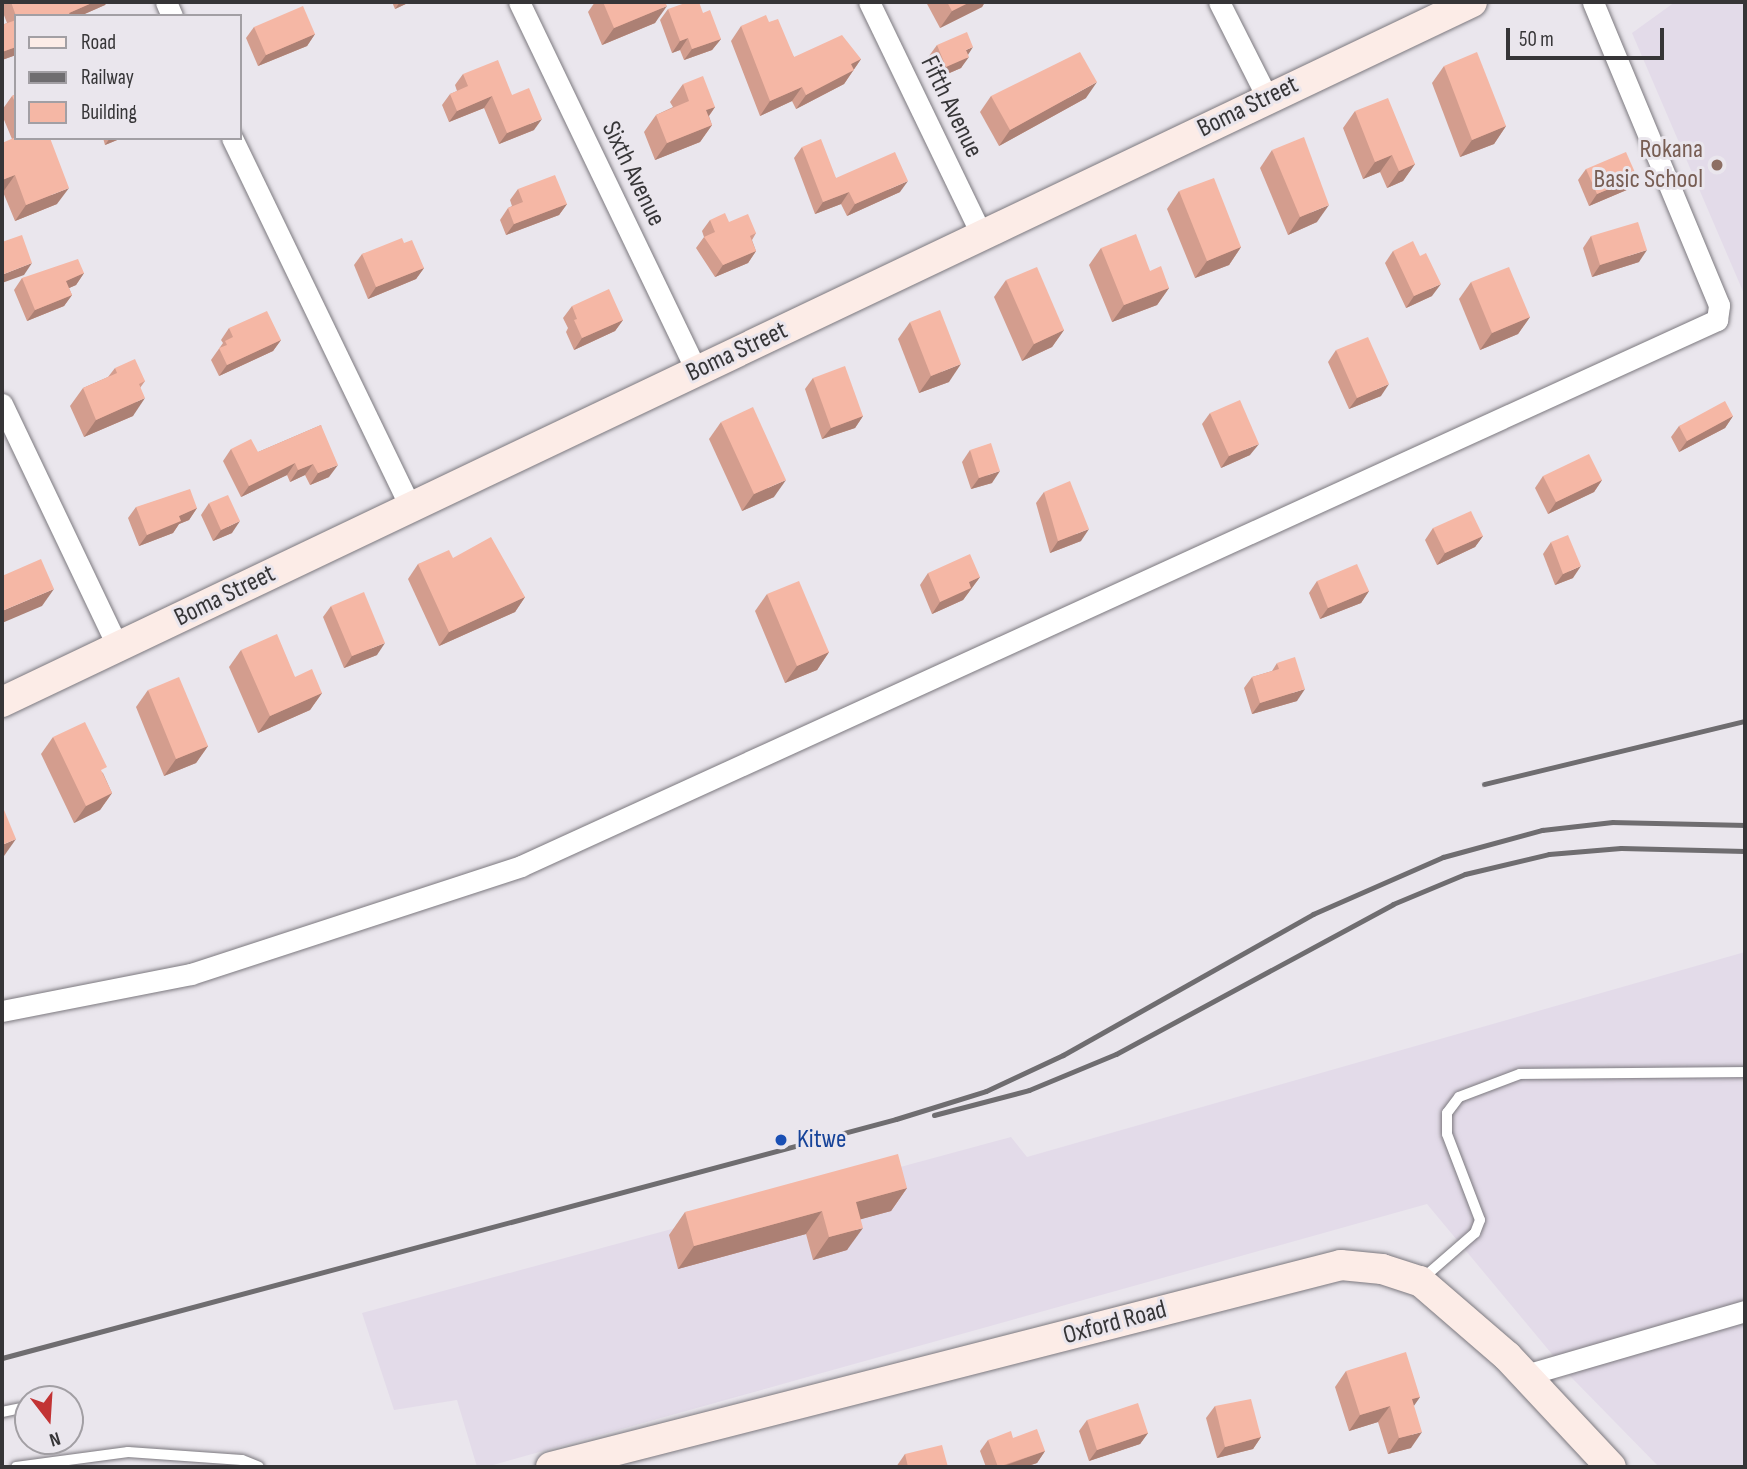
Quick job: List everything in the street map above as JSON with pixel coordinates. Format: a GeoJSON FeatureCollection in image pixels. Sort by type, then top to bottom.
{"type":"FeatureCollection","features":[{"type":"Feature","properties":{"kind":"street","name":"Sixth Avenue"},"geometry":{"type":"LineString","coordinates":[[519,2],[696,370]]}},
{"type":"Feature","properties":{"kind":"street","name":"Fifth Avenue"},"geometry":{"type":"LineString","coordinates":[[869,2],[982,236]]}},
{"type":"Feature","properties":{"kind":"street"},"geometry":{"type":"LineString","coordinates":[[1219,2],[1267,97]]}},
{"type":"Feature","properties":{"kind":"street","name":"Boma Street"},"geometry":{"type":"LineString","coordinates":[[2,702],[982,236],[1267,97],[1472,2]]}},
{"type":"Feature","properties":{"kind":"street"},"geometry":{"type":"LineString","coordinates":[[2,1011],[191,974],[531,862],[1717,320],[1719,305],[1593,2]]}},
{"type":"Feature","properties":{"kind":"street"},"geometry":{"type":"LineString","coordinates":[[233,140],[410,507]]}},
{"type":"Feature","properties":{"kind":"street"},"geometry":{"type":"LineString","coordinates":[[2,404],[118,646]]}},
{"type":"Feature","properties":{"kind":"street","name":"Oxford Road"},"geometry":{"type":"LineString","coordinates":[[551,1467],[886,1385],[1293,1275],[1341,1265],[1382,1269],[1420,1281],[1526,1376],[1611,1467]]}},
{"type":"Feature","properties":{"kind":"street"},"geometry":{"type":"LineString","coordinates":[[1526,1376],[1745,1311]]}},
{"type":"Feature","properties":{"kind":"lane"},"geometry":{"type":"LineString","coordinates":[[1420,1281],[1475,1233],[1480,1220],[1447,1134],[1447,1113],[1459,1097],[1520,1074],[1745,1072]]}},
{"type":"Feature","properties":{"kind":"lane"},"geometry":{"type":"LineString","coordinates":[[16,1467],[128,1452],[242,1460],[259,1467]]}},
{"type":"Feature","properties":{"kind":"shaded area","name":"Rokana Basic School"},"geometry":{"type":"Polygon","coordinates":[[[1675,2],[1745,2],[1745,296],[1632,33],[1675,2]]]}},
{"type":"Feature","properties":{"kind":"shaded area"},"geometry":{"type":"Polygon","coordinates":[[[1745,952],[1745,1467],[1659,1467],[1571,1377],[1427,1204],[486,1467],[477,1467],[457,1400],[394,1410],[362,1313],[1011,1137],[1027,1157],[1745,952]]]}},
{"type":"Feature","properties":{"kind":"building"},"geometry":{"type":"Polygon","coordinates":[[[11,2],[94,2],[70,14],[15,14],[11,2]]]}},
{"type":"Feature","properties":{"kind":"building"},"geometry":{"type":"Polygon","coordinates":[[[603,2],[665,2],[667,6],[614,28],[603,2]]]}},
{"type":"Feature","properties":{"kind":"building"},"geometry":{"type":"Polygon","coordinates":[[[688,2],[699,2],[703,13],[710,10],[721,39],[692,49],[688,38],[680,41],[668,9],[688,2]]]}},
{"type":"Feature","properties":{"kind":"building"},"geometry":{"type":"Polygon","coordinates":[[[947,2],[970,2],[952,11],[947,2]]]}},
{"type":"Feature","properties":{"kind":"building"},"geometry":{"type":"Polygon","coordinates":[[[303,6],[315,34],[266,55],[254,27],[303,6]]]}},
{"type":"Feature","properties":{"kind":"building"},"geometry":{"type":"Polygon","coordinates":[[[766,15],[769,22],[778,19],[794,57],[842,35],[861,59],[851,64],[854,70],[806,95],[802,87],[770,101],[741,26],[766,15]]]}},
{"type":"Feature","properties":{"kind":"building"},"geometry":{"type":"Polygon","coordinates":[[[14,21],[14,48],[2,52],[2,25],[14,21]]]}},
{"type":"Feature","properties":{"kind":"building"},"geometry":{"type":"Polygon","coordinates":[[[967,32],[973,47],[966,50],[969,57],[946,67],[937,45],[967,32]]]}},
{"type":"Feature","properties":{"kind":"building"},"geometry":{"type":"Polygon","coordinates":[[[1080,52],[1097,82],[1010,130],[991,96],[1080,52]]]}},
{"type":"Feature","properties":{"kind":"building"},"geometry":{"type":"Polygon","coordinates":[[[1477,52],[1506,126],[1472,140],[1444,66],[1477,52]]]}},
{"type":"Feature","properties":{"kind":"building"},"geometry":{"type":"Polygon","coordinates":[[[498,60],[512,95],[529,88],[542,119],[507,133],[492,96],[457,111],[450,94],[468,86],[463,74],[498,60]]]}},
{"type":"Feature","properties":{"kind":"building"},"geometry":{"type":"Polygon","coordinates":[[[703,76],[715,107],[706,110],[712,125],[667,143],[656,115],[689,101],[683,84],[703,76]]]}},
{"type":"Feature","properties":{"kind":"building"},"geometry":{"type":"Polygon","coordinates":[[[1388,98],[1415,164],[1399,171],[1392,155],[1375,162],[1355,111],[1388,98]]]}},
{"type":"Feature","properties":{"kind":"building"},"geometry":{"type":"Polygon","coordinates":[[[1304,137],[1329,205],[1300,217],[1272,150],[1304,137]]]}},
{"type":"Feature","properties":{"kind":"building"},"geometry":{"type":"Polygon","coordinates":[[[14,138],[14,140],[51,140],[69,188],[26,205],[15,175],[2,180],[2,143],[14,138]]]}},
{"type":"Feature","properties":{"kind":"building"},"geometry":{"type":"Polygon","coordinates":[[[821,139],[836,178],[895,152],[908,181],[855,204],[849,192],[823,202],[802,147],[821,139]]]}},
{"type":"Feature","properties":{"kind":"building"},"geometry":{"type":"Polygon","coordinates":[[[1626,152],[1637,177],[1597,194],[1586,169],[1626,152]]]}},
{"type":"Feature","properties":{"kind":"building"},"geometry":{"type":"Polygon","coordinates":[[[555,175],[567,204],[514,224],[508,208],[523,202],[518,189],[555,175]]]}},
{"type":"Feature","properties":{"kind":"building"},"geometry":{"type":"Polygon","coordinates":[[[1214,178],[1241,247],[1207,261],[1179,191],[1214,178]]]}},
{"type":"Feature","properties":{"kind":"building"},"geometry":{"type":"Polygon","coordinates":[[[725,213],[729,222],[748,214],[756,233],[750,236],[756,251],[723,265],[704,237],[715,232],[710,220],[725,213]]]}},
{"type":"Feature","properties":{"kind":"building"},"geometry":{"type":"Polygon","coordinates":[[[1638,222],[1647,250],[1600,265],[1591,236],[1638,222]]]}},
{"type":"Feature","properties":{"kind":"building"},"geometry":{"type":"Polygon","coordinates":[[[1136,234],[1150,271],[1161,266],[1169,288],[1124,305],[1101,248],[1136,234]]]}},
{"type":"Feature","properties":{"kind":"building"},"geometry":{"type":"Polygon","coordinates":[[[22,235],[32,263],[4,274],[2,242],[22,235]]]}},
{"type":"Feature","properties":{"kind":"building"},"geometry":{"type":"Polygon","coordinates":[[[402,238],[404,243],[412,240],[424,268],[376,287],[362,254],[402,238]]]}},
{"type":"Feature","properties":{"kind":"building"},"geometry":{"type":"Polygon","coordinates":[[[1413,241],[1420,256],[1426,253],[1441,284],[1414,296],[1393,251],[1413,241]]]}},
{"type":"Feature","properties":{"kind":"building"},"geometry":{"type":"Polygon","coordinates":[[[78,259],[84,273],[66,281],[72,295],[35,310],[22,278],[78,259]]]}},
{"type":"Feature","properties":{"kind":"building"},"geometry":{"type":"Polygon","coordinates":[[[1037,267],[1064,330],[1034,344],[1006,280],[1037,267]]]}},
{"type":"Feature","properties":{"kind":"building"},"geometry":{"type":"Polygon","coordinates":[[[1509,267],[1530,317],[1492,333],[1471,282],[1509,267]]]}},
{"type":"Feature","properties":{"kind":"building"},"geometry":{"type":"Polygon","coordinates":[[[609,289],[623,320],[582,338],[574,320],[577,319],[572,306],[609,289]]]}},
{"type":"Feature","properties":{"kind":"building"},"geometry":{"type":"Polygon","coordinates":[[[940,310],[961,364],[931,376],[910,322],[940,310]]]}},
{"type":"Feature","properties":{"kind":"building"},"geometry":{"type":"Polygon","coordinates":[[[267,311],[281,340],[227,365],[219,348],[227,345],[225,341],[233,337],[229,328],[267,311]]]}},
{"type":"Feature","properties":{"kind":"building"},"geometry":{"type":"Polygon","coordinates":[[[1368,337],[1389,384],[1357,398],[1336,350],[1368,337]]]}},
{"type":"Feature","properties":{"kind":"building"},"geometry":{"type":"Polygon","coordinates":[[[135,359],[145,381],[139,384],[145,398],[96,420],[83,388],[117,373],[115,368],[135,359]]]}},
{"type":"Feature","properties":{"kind":"building"},"geometry":{"type":"Polygon","coordinates":[[[845,366],[863,416],[831,428],[813,378],[845,366]]]}},
{"type":"Feature","properties":{"kind":"building"},"geometry":{"type":"Polygon","coordinates":[[[1240,400],[1259,444],[1229,456],[1210,413],[1240,400]]]}},
{"type":"Feature","properties":{"kind":"building"},"geometry":{"type":"Polygon","coordinates":[[[1725,401],[1733,416],[1687,441],[1679,426],[1725,401]]]}},
{"type":"Feature","properties":{"kind":"building"},"geometry":{"type":"Polygon","coordinates":[[[753,407],[786,480],[754,494],[721,422],[753,407]]]}},
{"type":"Feature","properties":{"kind":"building"},"geometry":{"type":"Polygon","coordinates":[[[321,425],[338,465],[318,473],[313,464],[298,470],[295,463],[249,486],[231,449],[251,439],[258,452],[321,425]]]}},
{"type":"Feature","properties":{"kind":"building"},"geometry":{"type":"Polygon","coordinates":[[[991,443],[1000,471],[979,478],[970,450],[991,443]]]}},
{"type":"Feature","properties":{"kind":"building"},"geometry":{"type":"Polygon","coordinates":[[[1589,454],[1602,480],[1556,502],[1543,476],[1589,454]]]}},
{"type":"Feature","properties":{"kind":"building"},"geometry":{"type":"Polygon","coordinates":[[[1070,481],[1089,529],[1058,541],[1044,492],[1070,481]]]}},
{"type":"Feature","properties":{"kind":"building"},"geometry":{"type":"Polygon","coordinates":[[[190,489],[197,508],[179,516],[181,521],[147,535],[136,507],[190,489]]]}},
{"type":"Feature","properties":{"kind":"building"},"geometry":{"type":"Polygon","coordinates":[[[228,495],[240,521],[221,530],[209,503],[228,495]]]}},
{"type":"Feature","properties":{"kind":"building"},"geometry":{"type":"Polygon","coordinates":[[[1471,511],[1483,536],[1445,553],[1433,528],[1471,511]]]}},
{"type":"Feature","properties":{"kind":"building"},"geometry":{"type":"Polygon","coordinates":[[[1568,535],[1581,566],[1563,574],[1551,542],[1568,535]]]}},
{"type":"Feature","properties":{"kind":"building"},"geometry":{"type":"Polygon","coordinates":[[[491,537],[525,597],[449,632],[418,564],[449,550],[453,558],[491,537]]]}},
{"type":"Feature","properties":{"kind":"building"},"geometry":{"type":"Polygon","coordinates":[[[970,554],[980,577],[969,582],[971,588],[940,602],[928,573],[970,554]]]}},
{"type":"Feature","properties":{"kind":"building"},"geometry":{"type":"Polygon","coordinates":[[[41,559],[54,589],[2,611],[2,576],[41,559]]]}},
{"type":"Feature","properties":{"kind":"building"},"geometry":{"type":"Polygon","coordinates":[[[1357,564],[1369,591],[1328,608],[1317,581],[1357,564]]]}},
{"type":"Feature","properties":{"kind":"building"},"geometry":{"type":"Polygon","coordinates":[[[799,581],[829,652],[797,666],[767,594],[799,581]]]}},
{"type":"Feature","properties":{"kind":"building"},"geometry":{"type":"Polygon","coordinates":[[[364,592],[385,643],[352,656],[331,606],[364,592]]]}},
{"type":"Feature","properties":{"kind":"building"},"geometry":{"type":"Polygon","coordinates":[[[277,634],[295,677],[312,669],[322,693],[270,716],[241,650],[277,634]]]}},
{"type":"Feature","properties":{"kind":"building"},"geometry":{"type":"Polygon","coordinates":[[[1295,657],[1305,689],[1260,703],[1252,677],[1279,669],[1277,663],[1295,657]]]}},
{"type":"Feature","properties":{"kind":"building"},"geometry":{"type":"Polygon","coordinates":[[[179,677],[208,746],[176,759],[148,690],[179,677]]]}},
{"type":"Feature","properties":{"kind":"building"},"geometry":{"type":"Polygon","coordinates":[[[85,722],[107,767],[101,770],[112,793],[86,806],[53,737],[85,722]]]}},
{"type":"Feature","properties":{"kind":"building"},"geometry":{"type":"Polygon","coordinates":[[[2,805],[16,839],[2,845],[2,805]]]}},
{"type":"Feature","properties":{"kind":"building"},"geometry":{"type":"Polygon","coordinates":[[[898,1154],[907,1188],[856,1202],[863,1228],[829,1237],[822,1211],[694,1246],[685,1212],[898,1154]]]}},
{"type":"Feature","properties":{"kind":"building"},"geometry":{"type":"Polygon","coordinates":[[[1406,1352],[1420,1397],[1412,1399],[1422,1432],[1399,1438],[1390,1406],[1360,1415],[1346,1371],[1406,1352]]]}},
{"type":"Feature","properties":{"kind":"building"},"geometry":{"type":"Polygon","coordinates":[[[1251,1399],[1261,1437],[1225,1447],[1215,1406],[1251,1399]]]}},
{"type":"Feature","properties":{"kind":"building"},"geometry":{"type":"Polygon","coordinates":[[[1138,1403],[1148,1433],[1097,1450],[1087,1420],[1138,1403]]]}},
{"type":"Feature","properties":{"kind":"building"},"geometry":{"type":"Polygon","coordinates":[[[1037,1429],[1045,1451],[998,1467],[988,1440],[1011,1431],[1013,1438],[1037,1429]]]}},
{"type":"Feature","properties":{"kind":"building"},"geometry":{"type":"Polygon","coordinates":[[[942,1445],[948,1467],[908,1467],[905,1454],[942,1445]]]}},
{"type":"Feature","properties":{"kind":"railway"},"geometry":{"type":"LineString","coordinates":[[1484,784],[1745,721]]}},
{"type":"Feature","properties":{"kind":"railway"},"geometry":{"type":"LineString","coordinates":[[2,1358],[896,1119],[986,1091],[1063,1055],[1313,914],[1443,857],[1542,830],[1613,822],[1745,825]]}},
{"type":"Feature","properties":{"kind":"railway"},"geometry":{"type":"LineString","coordinates":[[934,1115],[1029,1090],[1116,1054],[1393,904],[1465,874],[1549,854],[1621,848],[1745,851]]}},
{"type":"Feature","properties":{"kind":"place","name":"Rokana Basic School"},"geometry":{"type":"Point","coordinates":[1717,165]}},
{"type":"Feature","properties":{"kind":"place","name":"Kitwe"},"geometry":{"type":"Point","coordinates":[781,1140]}}]}
